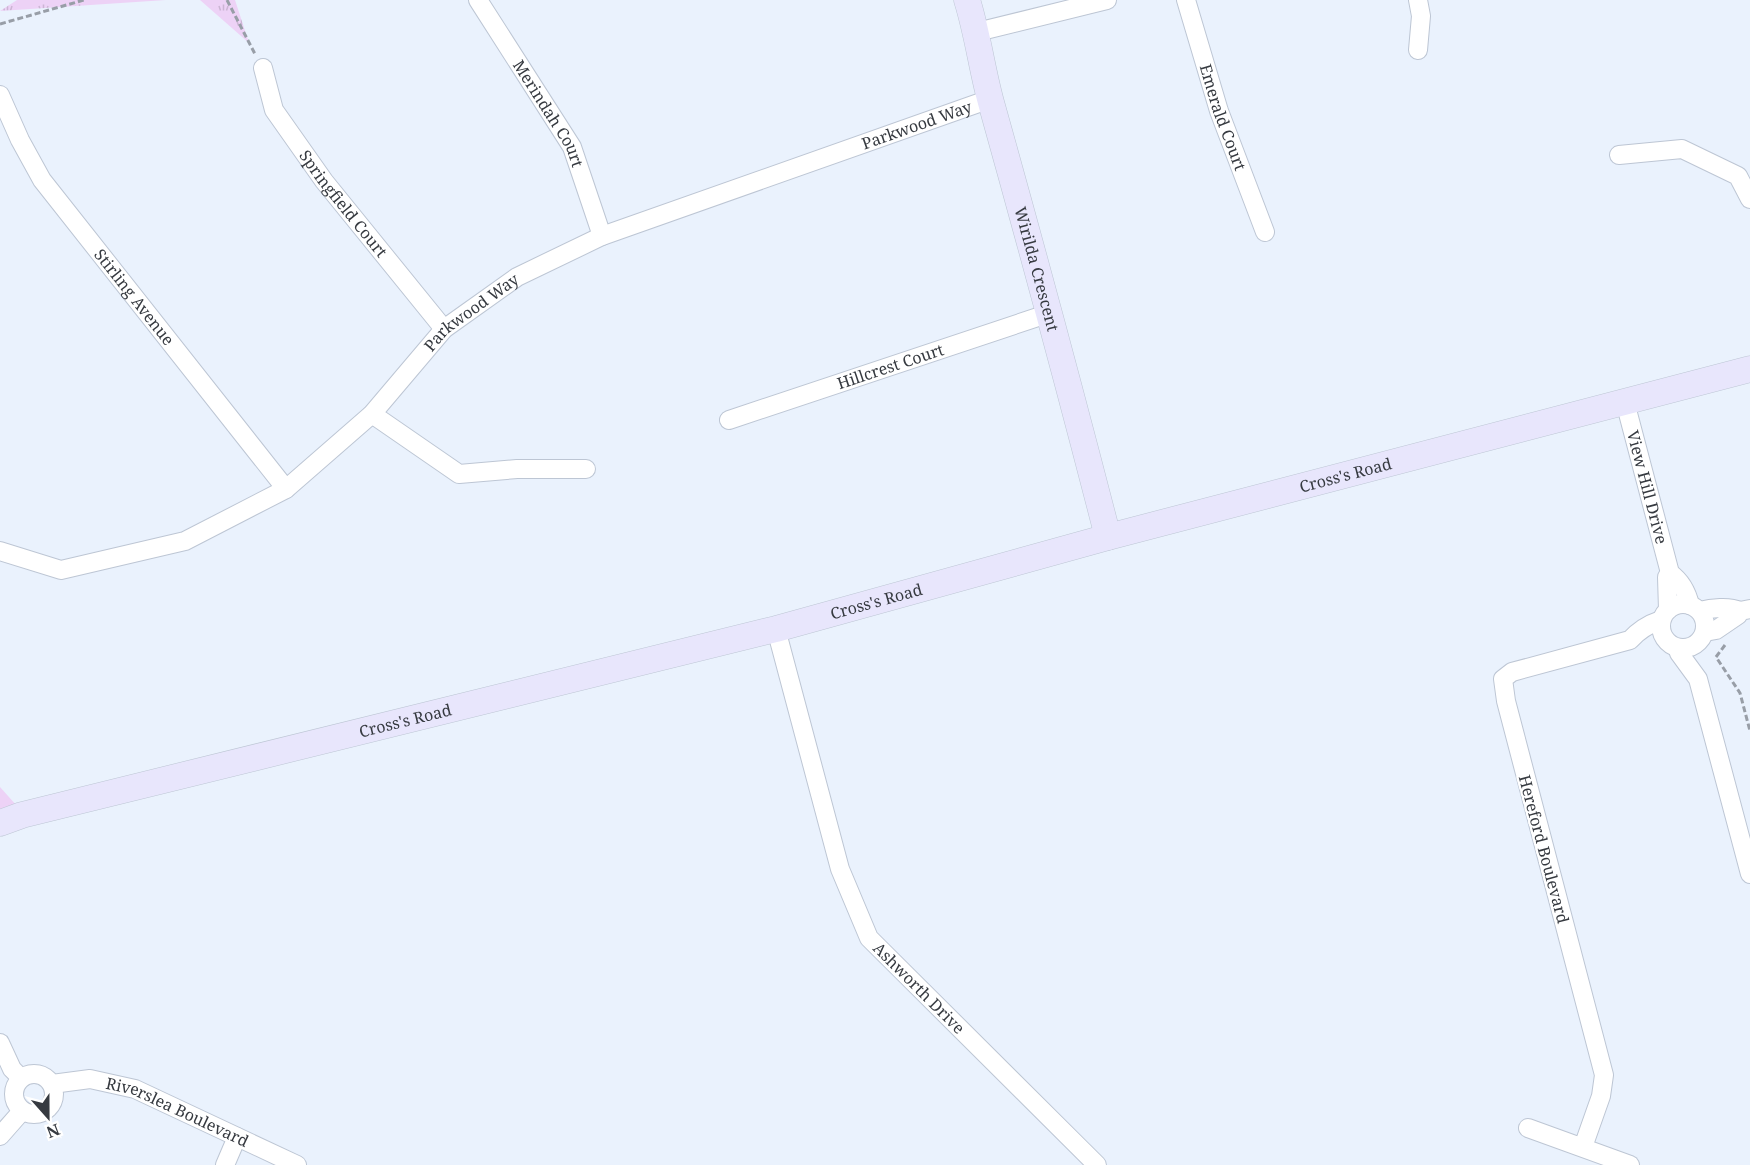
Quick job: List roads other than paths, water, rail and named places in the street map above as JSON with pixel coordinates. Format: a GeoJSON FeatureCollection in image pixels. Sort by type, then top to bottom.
{"type":"FeatureCollection","features":[{"type":"Feature","properties":{"kind":"street","name":"Merindah Court"},"geometry":{"type":"LineString","coordinates":[[478,0],[572,147],[602,236]]}},
{"type":"Feature","properties":{"kind":"street","name":"Wirilda Crescent"},"geometry":{"type":"LineString","coordinates":[[967,0],[977,32],[990,99],[1050,313],[1108,537]]}},
{"type":"Feature","properties":{"kind":"street"},"geometry":{"type":"LineString","coordinates":[[977,32],[1107,0]]}},
{"type":"Feature","properties":{"kind":"street","name":"Emerald Court"},"geometry":{"type":"LineString","coordinates":[[1186,0],[1219,111],[1265,232]]}},
{"type":"Feature","properties":{"kind":"street"},"geometry":{"type":"LineString","coordinates":[[1418,0],[1421,16],[1418,50]]}},
{"type":"Feature","properties":{"kind":"street","name":"Springfield Court"},"geometry":{"type":"LineString","coordinates":[[263,68],[274,110],[324,181],[444,329]]}},
{"type":"Feature","properties":{"kind":"street","name":"Stirling Avenue"},"geometry":{"type":"LineString","coordinates":[[0,95],[20,140],[42,180],[286,489]]}},
{"type":"Feature","properties":{"kind":"street","name":"Parkwood Way"},"geometry":{"type":"LineString","coordinates":[[0,551],[61,570],[184,541],[286,489],[372,414],[444,329],[517,277],[602,236],[990,99]]}},
{"type":"Feature","properties":{"kind":"street"},"geometry":{"type":"LineString","coordinates":[[1619,155],[1682,149],[1738,176],[1750,199]]}},
{"type":"Feature","properties":{"kind":"street","name":"Hillcrest Court"},"geometry":{"type":"LineString","coordinates":[[729,420],[1050,313]]}},
{"type":"Feature","properties":{"kind":"street","name":"Cross's Road"},"geometry":{"type":"LineString","coordinates":[[0,823],[22,815],[776,629],[1108,537],[1750,369]]}},
{"type":"Feature","properties":{"kind":"street","name":"View Hill Drive"},"geometry":{"type":"LineString","coordinates":[[1625,402],[1670,573],[1679,581],[1695,608]]}},
{"type":"Feature","properties":{"kind":"street"},"geometry":{"type":"LineString","coordinates":[[372,414],[459,474],[517,469],[586,469]]}},
{"type":"Feature","properties":{"kind":"street","name":"View Hill Drive"},"geometry":{"type":"LineString","coordinates":[[1664,615],[1667,577],[1670,573]]}},
{"type":"Feature","properties":{"kind":"street"},"geometry":{"type":"LineString","coordinates":[[1698,679],[1661,632],[1664,615],[1678,604],[1695,608],[1745,610]]}},
{"type":"Feature","properties":{"kind":"street"},"geometry":{"type":"LineString","coordinates":[[1695,608],[1705,621],[1698,679],[1750,874]]}},
{"type":"Feature","properties":{"kind":"street"},"geometry":{"type":"LineString","coordinates":[[1673,645],[1690,648],[1702,637],[1745,610]]}},
{"type":"Feature","properties":{"kind":"street","name":"Hereford Boulevard"},"geometry":{"type":"LineString","coordinates":[[1583,1147],[1601,1096],[1604,1075],[1506,701],[1503,679],[1512,672],[1630,640],[1664,615]]}},
{"type":"Feature","properties":{"kind":"street","name":"Ashworth Drive"},"geometry":{"type":"LineString","coordinates":[[776,629],[840,869],[869,938],[1097,1165]]}},
{"type":"Feature","properties":{"kind":"street","name":"Hereford Boulevard"},"geometry":{"type":"LineString","coordinates":[[1630,640],[1635,643],[1673,645]]}},
{"type":"Feature","properties":{"kind":"street"},"geometry":{"type":"LineString","coordinates":[[0,1043],[12,1069],[21,1078]]}},
{"type":"Feature","properties":{"kind":"street"},"geometry":{"type":"LineString","coordinates":[[32,1073],[44,1076],[52,1084],[54,1098],[46,1110],[34,1115],[22,1111],[15,1102],[14,1095],[14,1089],[21,1078],[32,1073]]}},
{"type":"Feature","properties":{"kind":"street","name":"Riverslea Boulevard"},"geometry":{"type":"LineString","coordinates":[[52,1084],[90,1079],[135,1089],[297,1165]]}},
{"type":"Feature","properties":{"kind":"street"},"geometry":{"type":"LineString","coordinates":[[0,1136],[22,1111]]}},
{"type":"Feature","properties":{"kind":"street"},"geometry":{"type":"LineString","coordinates":[[1528,1128],[1630,1165]]}},
{"type":"Feature","properties":{"kind":"street"},"geometry":{"type":"LineString","coordinates":[[225,1165],[237,1137]]}}]}
